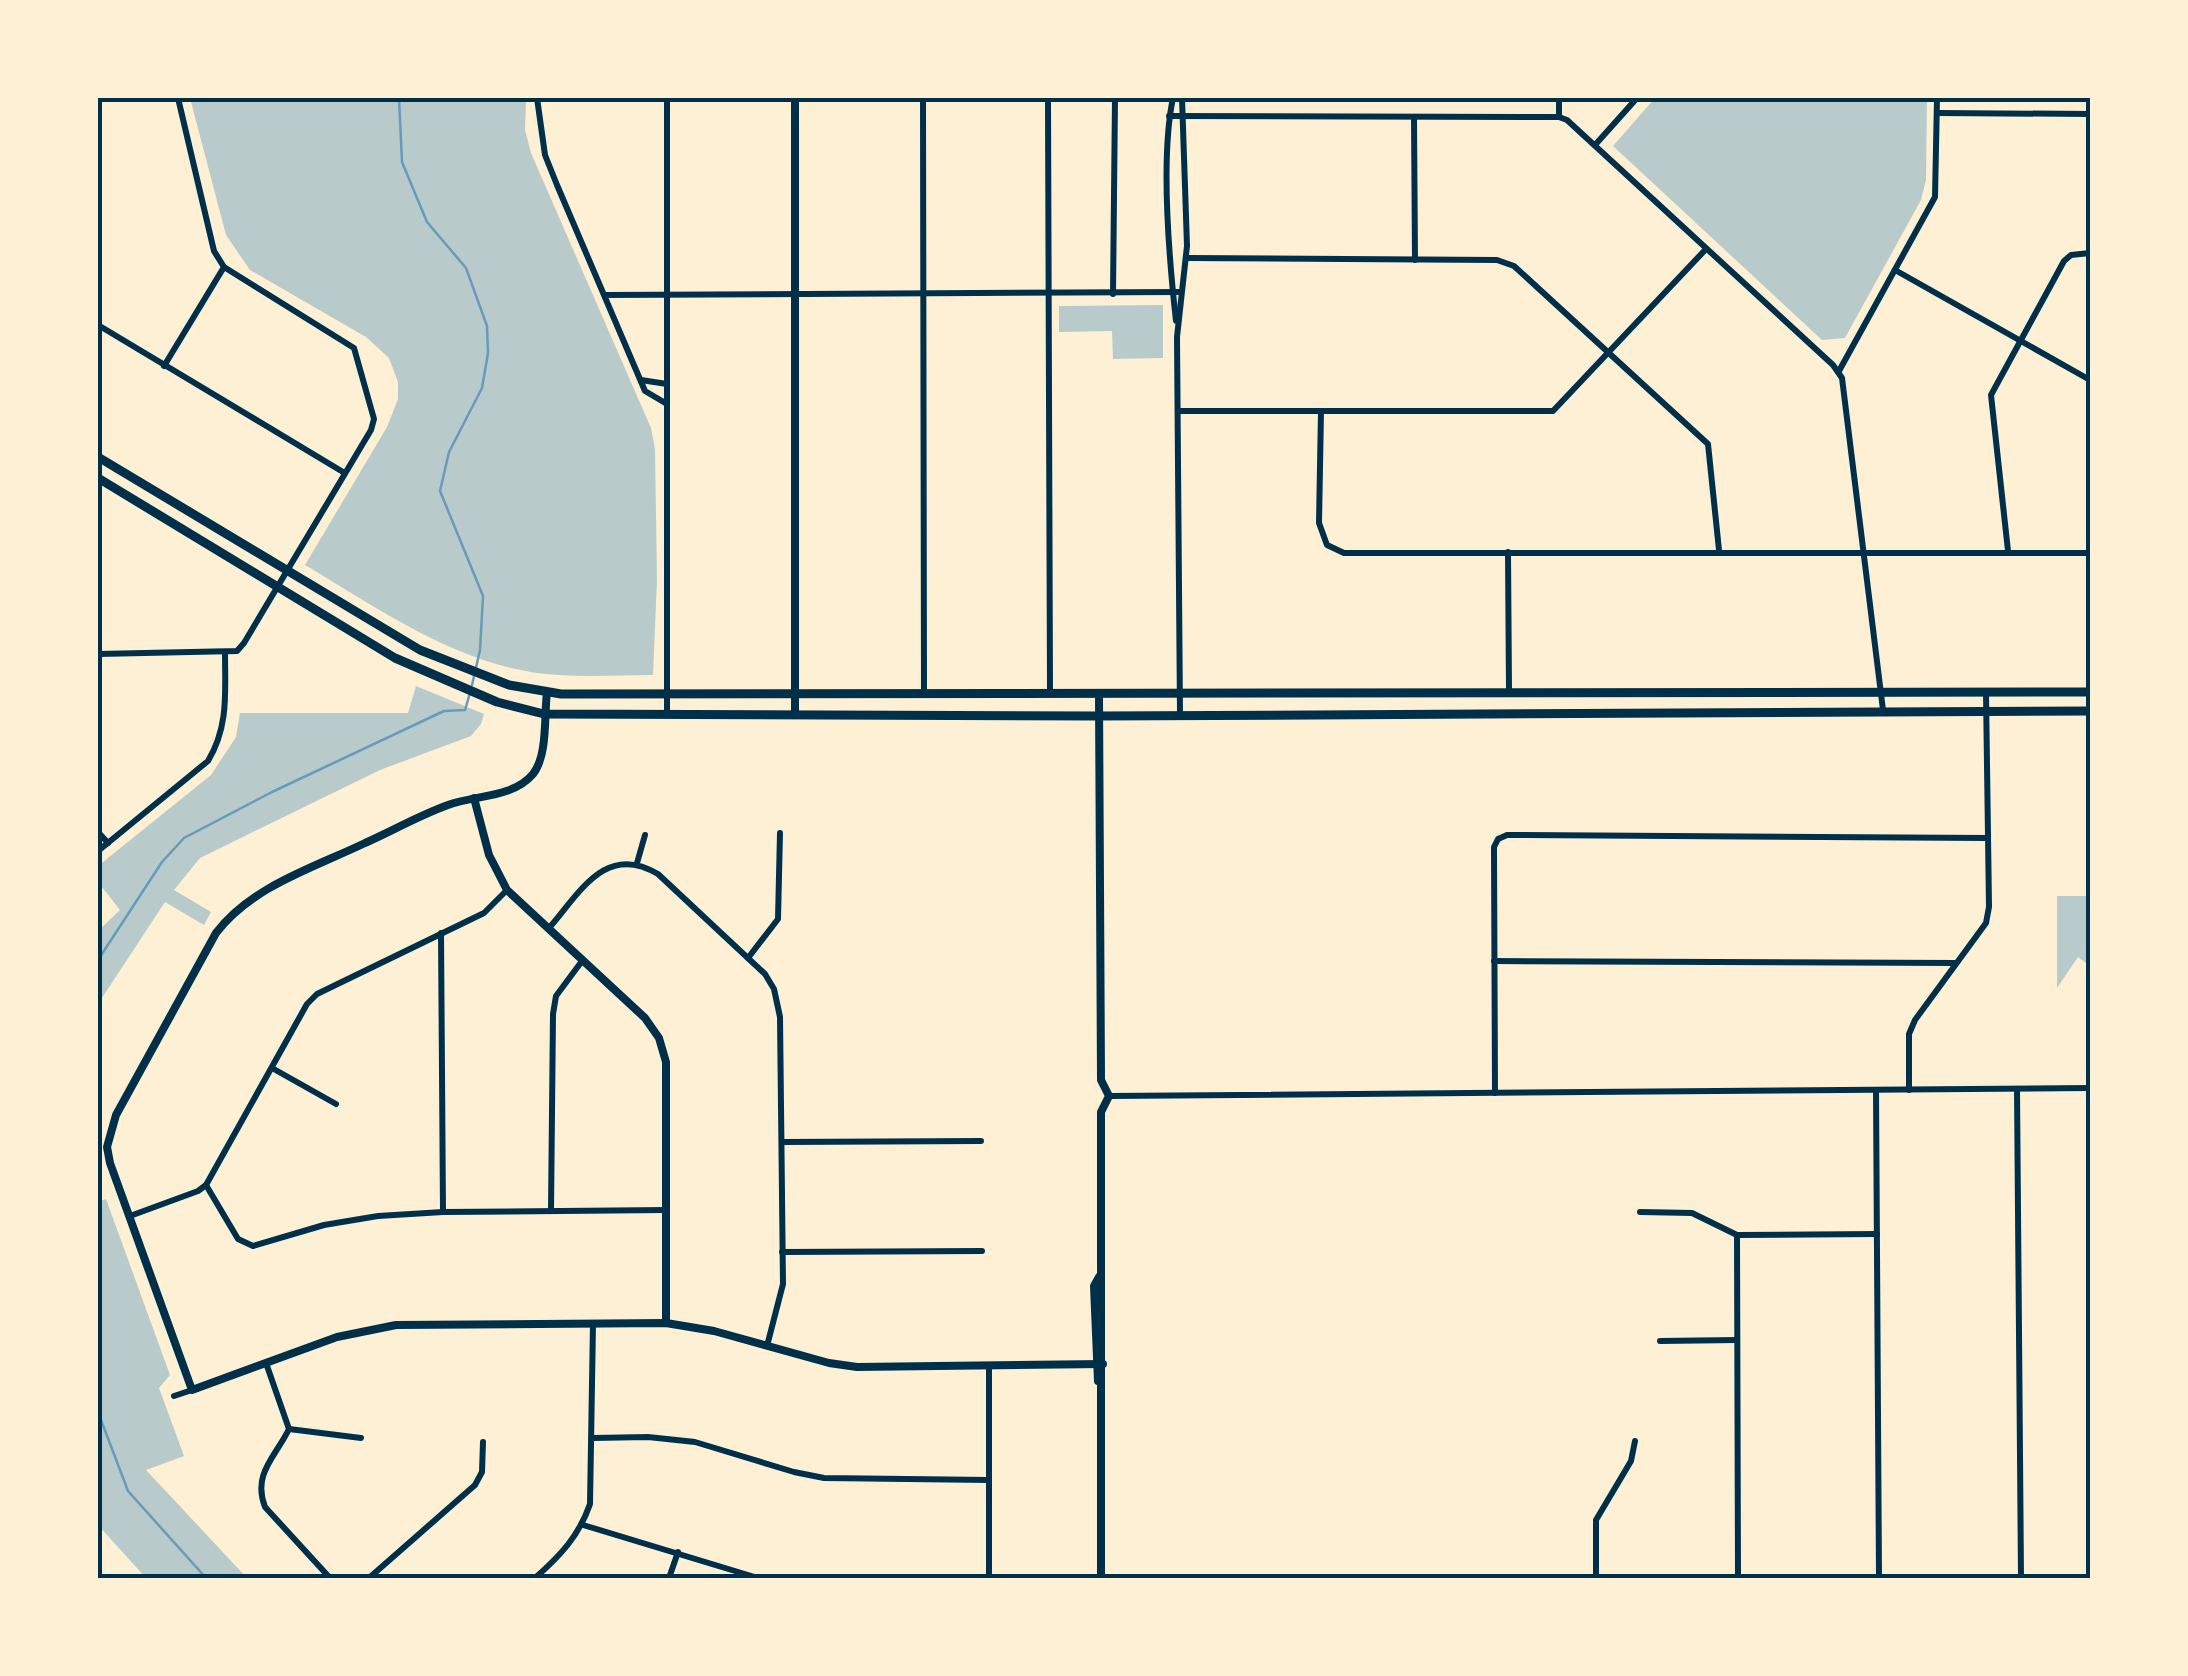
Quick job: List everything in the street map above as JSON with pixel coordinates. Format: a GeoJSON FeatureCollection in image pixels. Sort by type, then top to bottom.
{"type":"FeatureCollection","features":[{"type":"Feature","properties":{"kind":"main road"},"geometry":{"type":"LineString","coordinates":[[98,457],[420,650],[485,678],[547,692],[2090,692]]}},
{"type":"Feature","properties":{"kind":"main road"},"geometry":{"type":"LineString","coordinates":[[98,478],[395,658],[479,695],[544,714],[1099,716],[2090,711]]}},
{"type":"Feature","properties":{"kind":"street"},"geometry":{"type":"LineString","coordinates":[[98,654],[236,651],[278,587],[374,420],[358,354],[349,343],[224,267],[214,251],[178,98]]}},
{"type":"Feature","properties":{"kind":"street"},"geometry":{"type":"LineString","coordinates":[[537,98],[545,154],[645,391],[667,404]]}},
{"type":"Feature","properties":{"kind":"street"},"geometry":{"type":"LineString","coordinates":[[666,98],[667,714]]}},
{"type":"Feature","properties":{"kind":"street"},"geometry":{"type":"LineString","coordinates":[[795,98],[795,714]]}},
{"type":"Feature","properties":{"kind":"street"},"geometry":{"type":"LineString","coordinates":[[922,98],[924,693]]}},
{"type":"Feature","properties":{"kind":"street"},"geometry":{"type":"LineString","coordinates":[[1048,98],[1050,695]]}},
{"type":"Feature","properties":{"kind":"street"},"geometry":{"type":"LineString","coordinates":[[1113,294],[1115,98]]}},
{"type":"Feature","properties":{"kind":"street"},"geometry":{"type":"LineString","coordinates":[[1173,98],[1169,116],[1177,293],[1180,715]]}},
{"type":"Feature","properties":{"kind":"street"},"geometry":{"type":"LineString","coordinates":[[1177,293],[1186,258],[1182,98]]}},
{"type":"Feature","properties":{"kind":"street"},"geometry":{"type":"LineString","coordinates":[[1559,98],[1559,117]]}},
{"type":"Feature","properties":{"kind":"street"},"geometry":{"type":"LineString","coordinates":[[1595,145],[1637,98]]}},
{"type":"Feature","properties":{"kind":"street"},"geometry":{"type":"LineString","coordinates":[[1838,372],[1936,197],[1937,98]]}},
{"type":"Feature","properties":{"kind":"street"},"geometry":{"type":"LineString","coordinates":[[1938,113],[2090,114]]}},
{"type":"Feature","properties":{"kind":"street"},"geometry":{"type":"LineString","coordinates":[[1169,116],[1559,117],[1595,145],[1838,372],[1846,395],[1883,710]]}},
{"type":"Feature","properties":{"kind":"street"},"geometry":{"type":"LineString","coordinates":[[1414,118],[1415,260]]}},
{"type":"Feature","properties":{"kind":"street"},"geometry":{"type":"LineString","coordinates":[[1178,411],[1554,411],[1706,250]]}},
{"type":"Feature","properties":{"kind":"street"},"geometry":{"type":"LineString","coordinates":[[2008,551],[1990,401],[2064,261],[2070,255],[2090,253]]}},
{"type":"Feature","properties":{"kind":"street"},"geometry":{"type":"LineString","coordinates":[[1186,258],[1498,260],[1514,266],[1708,444],[1719,551]]}},
{"type":"Feature","properties":{"kind":"street"},"geometry":{"type":"LineString","coordinates":[[164,366],[224,267]]}},
{"type":"Feature","properties":{"kind":"street"},"geometry":{"type":"LineString","coordinates":[[1895,270],[2090,380]]}},
{"type":"Feature","properties":{"kind":"street"},"geometry":{"type":"LineString","coordinates":[[605,295],[1177,293]]}},
{"type":"Feature","properties":{"kind":"street"},"geometry":{"type":"LineString","coordinates":[[98,325],[343,472]]}},
{"type":"Feature","properties":{"kind":"street"},"geometry":{"type":"LineString","coordinates":[[640,379],[667,384]]}},
{"type":"Feature","properties":{"kind":"street"},"geometry":{"type":"LineString","coordinates":[[1321,411],[1319,523],[1327,545],[1344,552],[2090,554]]}},
{"type":"Feature","properties":{"kind":"street"},"geometry":{"type":"LineString","coordinates":[[1508,552],[1509,692]]}},
{"type":"Feature","properties":{"kind":"street"},"geometry":{"type":"LineString","coordinates":[[98,851],[208,761],[225,723],[225,653]]}},
{"type":"Feature","properties":{"kind":"street"},"geometry":{"type":"LineString","coordinates":[[192,1390],[110,1163],[109,1133],[225,922],[264,891],[450,804],[507,791],[534,772],[540,759],[547,692]]}},
{"type":"Feature","properties":{"kind":"street"},"geometry":{"type":"LineString","coordinates":[[1910,1090],[1908,1034],[1986,923],[1986,693]]}},
{"type":"Feature","properties":{"kind":"street"},"geometry":{"type":"LineString","coordinates":[[1099,695],[1100,1080],[1108,1096]]}},
{"type":"Feature","properties":{"kind":"street"},"geometry":{"type":"LineString","coordinates":[[474,798],[489,855],[507,890],[646,1018],[659,1038],[666,1062],[666,1323]]}},
{"type":"Feature","properties":{"kind":"street"},"geometry":{"type":"LineString","coordinates":[[98,832],[108,843]]}},
{"type":"Feature","properties":{"kind":"street"},"geometry":{"type":"LineString","coordinates":[[748,958],[778,919],[780,833]]}},
{"type":"Feature","properties":{"kind":"street"},"geometry":{"type":"LineString","coordinates":[[637,863],[645,835]]}},
{"type":"Feature","properties":{"kind":"street"},"geometry":{"type":"LineString","coordinates":[[1495,1093],[1494,847],[1498,838],[1988,838]]}},
{"type":"Feature","properties":{"kind":"street"},"geometry":{"type":"LineString","coordinates":[[548,928],[601,871],[614,864],[637,863],[658,874],[765,974],[778,1003],[782,1142],[780,1300],[767,1346]]}},
{"type":"Feature","properties":{"kind":"street"},"geometry":{"type":"LineString","coordinates":[[130,1216],[206,1185],[307,1004],[317,994],[484,912],[507,890]]}},
{"type":"Feature","properties":{"kind":"street"},"geometry":{"type":"LineString","coordinates":[[441,933],[443,1212]]}},
{"type":"Feature","properties":{"kind":"street"},"geometry":{"type":"LineString","coordinates":[[1494,960],[1956,963]]}},
{"type":"Feature","properties":{"kind":"street"},"geometry":{"type":"LineString","coordinates":[[551,1211],[553,1014],[556,996],[582,961]]}},
{"type":"Feature","properties":{"kind":"street"},"geometry":{"type":"LineString","coordinates":[[272,1068],[336,1104]]}},
{"type":"Feature","properties":{"kind":"street"},"geometry":{"type":"LineString","coordinates":[[1108,1096],[2090,1088]]}},
{"type":"Feature","properties":{"kind":"street"},"geometry":{"type":"LineString","coordinates":[[2017,1089],[2021,1578]]}},
{"type":"Feature","properties":{"kind":"street"},"geometry":{"type":"LineString","coordinates":[[1876,1090],[1879,1578]]}},
{"type":"Feature","properties":{"kind":"street"},"geometry":{"type":"LineString","coordinates":[[1101,1578],[1100,1364],[1094,1286],[1099,1277],[1101,1112],[1108,1096]]}},
{"type":"Feature","properties":{"kind":"street"},"geometry":{"type":"LineString","coordinates":[[782,1142],[982,1141]]}},
{"type":"Feature","properties":{"kind":"street"},"geometry":{"type":"LineString","coordinates":[[206,1185],[238,1239],[252,1246],[324,1225],[378,1216],[666,1210]]}},
{"type":"Feature","properties":{"kind":"street"},"geometry":{"type":"LineString","coordinates":[[1640,1212],[1692,1213],[1737,1235],[1877,1234]]}},
{"type":"Feature","properties":{"kind":"street"},"geometry":{"type":"LineString","coordinates":[[1737,1235],[1738,1578]]}},
{"type":"Feature","properties":{"kind":"street"},"geometry":{"type":"LineString","coordinates":[[782,1252],[982,1251]]}},
{"type":"Feature","properties":{"kind":"street"},"geometry":{"type":"LineString","coordinates":[[174,1396],[337,1337],[396,1325],[666,1323],[714,1331],[828,1364],[858,1367],[1100,1364]]}},
{"type":"Feature","properties":{"kind":"street"},"geometry":{"type":"LineString","coordinates":[[535,1578],[564,1553],[583,1525],[593,1485],[593,1324]]}},
{"type":"Feature","properties":{"kind":"street"},"geometry":{"type":"LineString","coordinates":[[1660,1341],[1738,1340]]}},
{"type":"Feature","properties":{"kind":"street"},"geometry":{"type":"LineString","coordinates":[[266,1363],[289,1429]]}},
{"type":"Feature","properties":{"kind":"street"},"geometry":{"type":"LineString","coordinates":[[989,1367],[989,1578]]}},
{"type":"Feature","properties":{"kind":"street"},"geometry":{"type":"LineString","coordinates":[[289,1429],[360,1438]]}},
{"type":"Feature","properties":{"kind":"street"},"geometry":{"type":"LineString","coordinates":[[289,1429],[263,1472],[260,1495],[265,1506],[330,1578]]}},
{"type":"Feature","properties":{"kind":"street"},"geometry":{"type":"LineString","coordinates":[[593,1438],[673,1438],[824,1478],[989,1480]]}},
{"type":"Feature","properties":{"kind":"street"},"geometry":{"type":"LineString","coordinates":[[1596,1578],[1596,1520],[1631,1461],[1635,1440]]}},
{"type":"Feature","properties":{"kind":"street"},"geometry":{"type":"LineString","coordinates":[[370,1578],[475,1484],[482,1472],[482,1442]]}},
{"type":"Feature","properties":{"kind":"street"},"geometry":{"type":"LineString","coordinates":[[583,1525],[758,1578]]}},
{"type":"Feature","properties":{"kind":"street"},"geometry":{"type":"LineString","coordinates":[[669,1578],[678,1552]]}},
{"type":"Feature","properties":{"kind":"shaded area"},"geometry":{"type":"Polygon","coordinates":[[[190,98],[526,98],[525,130],[531,153],[651,428],[655,449],[657,580],[653,675],[559,675],[491,662],[426,636],[305,565],[387,427],[398,399],[398,382],[389,358],[366,337],[250,270],[226,235],[190,98]]]}},
{"type":"Feature","properties":{"kind":"shaded area"},"geometry":{"type":"Polygon","coordinates":[[[1655,98],[1927,98],[1926,180],[1921,200],[1845,338],[1822,340],[1613,146],[1655,98]]]}},
{"type":"Feature","properties":{"kind":"shaded area"},"geometry":{"type":"Polygon","coordinates":[[[1163,305],[1163,358],[1113,359],[1112,331],[1059,332],[1059,306],[1163,305]]]}},
{"type":"Feature","properties":{"kind":"shaded area"},"geometry":{"type":"Polygon","coordinates":[[[416,686],[484,714],[481,724],[471,736],[380,770],[200,858],[174,890],[211,912],[204,925],[165,902],[98,1004],[98,931],[120,910],[98,882],[98,866],[211,775],[236,737],[240,713],[408,713],[416,686]]]}},
{"type":"Feature","properties":{"kind":"shaded area"},"geometry":{"type":"Polygon","coordinates":[[[2057,896],[2090,896],[2090,954],[2086,963],[2078,957],[2057,988],[2057,896]]]}},
{"type":"Feature","properties":{"kind":"shaded area"},"geometry":{"type":"Polygon","coordinates":[[[106,1199],[170,1375],[159,1388],[184,1456],[146,1470],[247,1578],[146,1578],[98,1525],[98,1202],[106,1199]]]}},
{"type":"Feature","properties":{"kind":"waterway"},"geometry":{"type":"LineString","coordinates":[[399,98],[402,162],[427,222],[466,268],[487,326],[488,353],[482,388],[449,452],[440,491],[483,596],[480,650],[472,685]]}},
{"type":"Feature","properties":{"kind":"waterway"},"geometry":{"type":"LineString","coordinates":[[98,960],[162,862],[184,838],[444,711],[465,710],[470,693]]}},
{"type":"Feature","properties":{"kind":"waterway"},"geometry":{"type":"LineString","coordinates":[[98,1412],[128,1491],[206,1578]]}}]}
